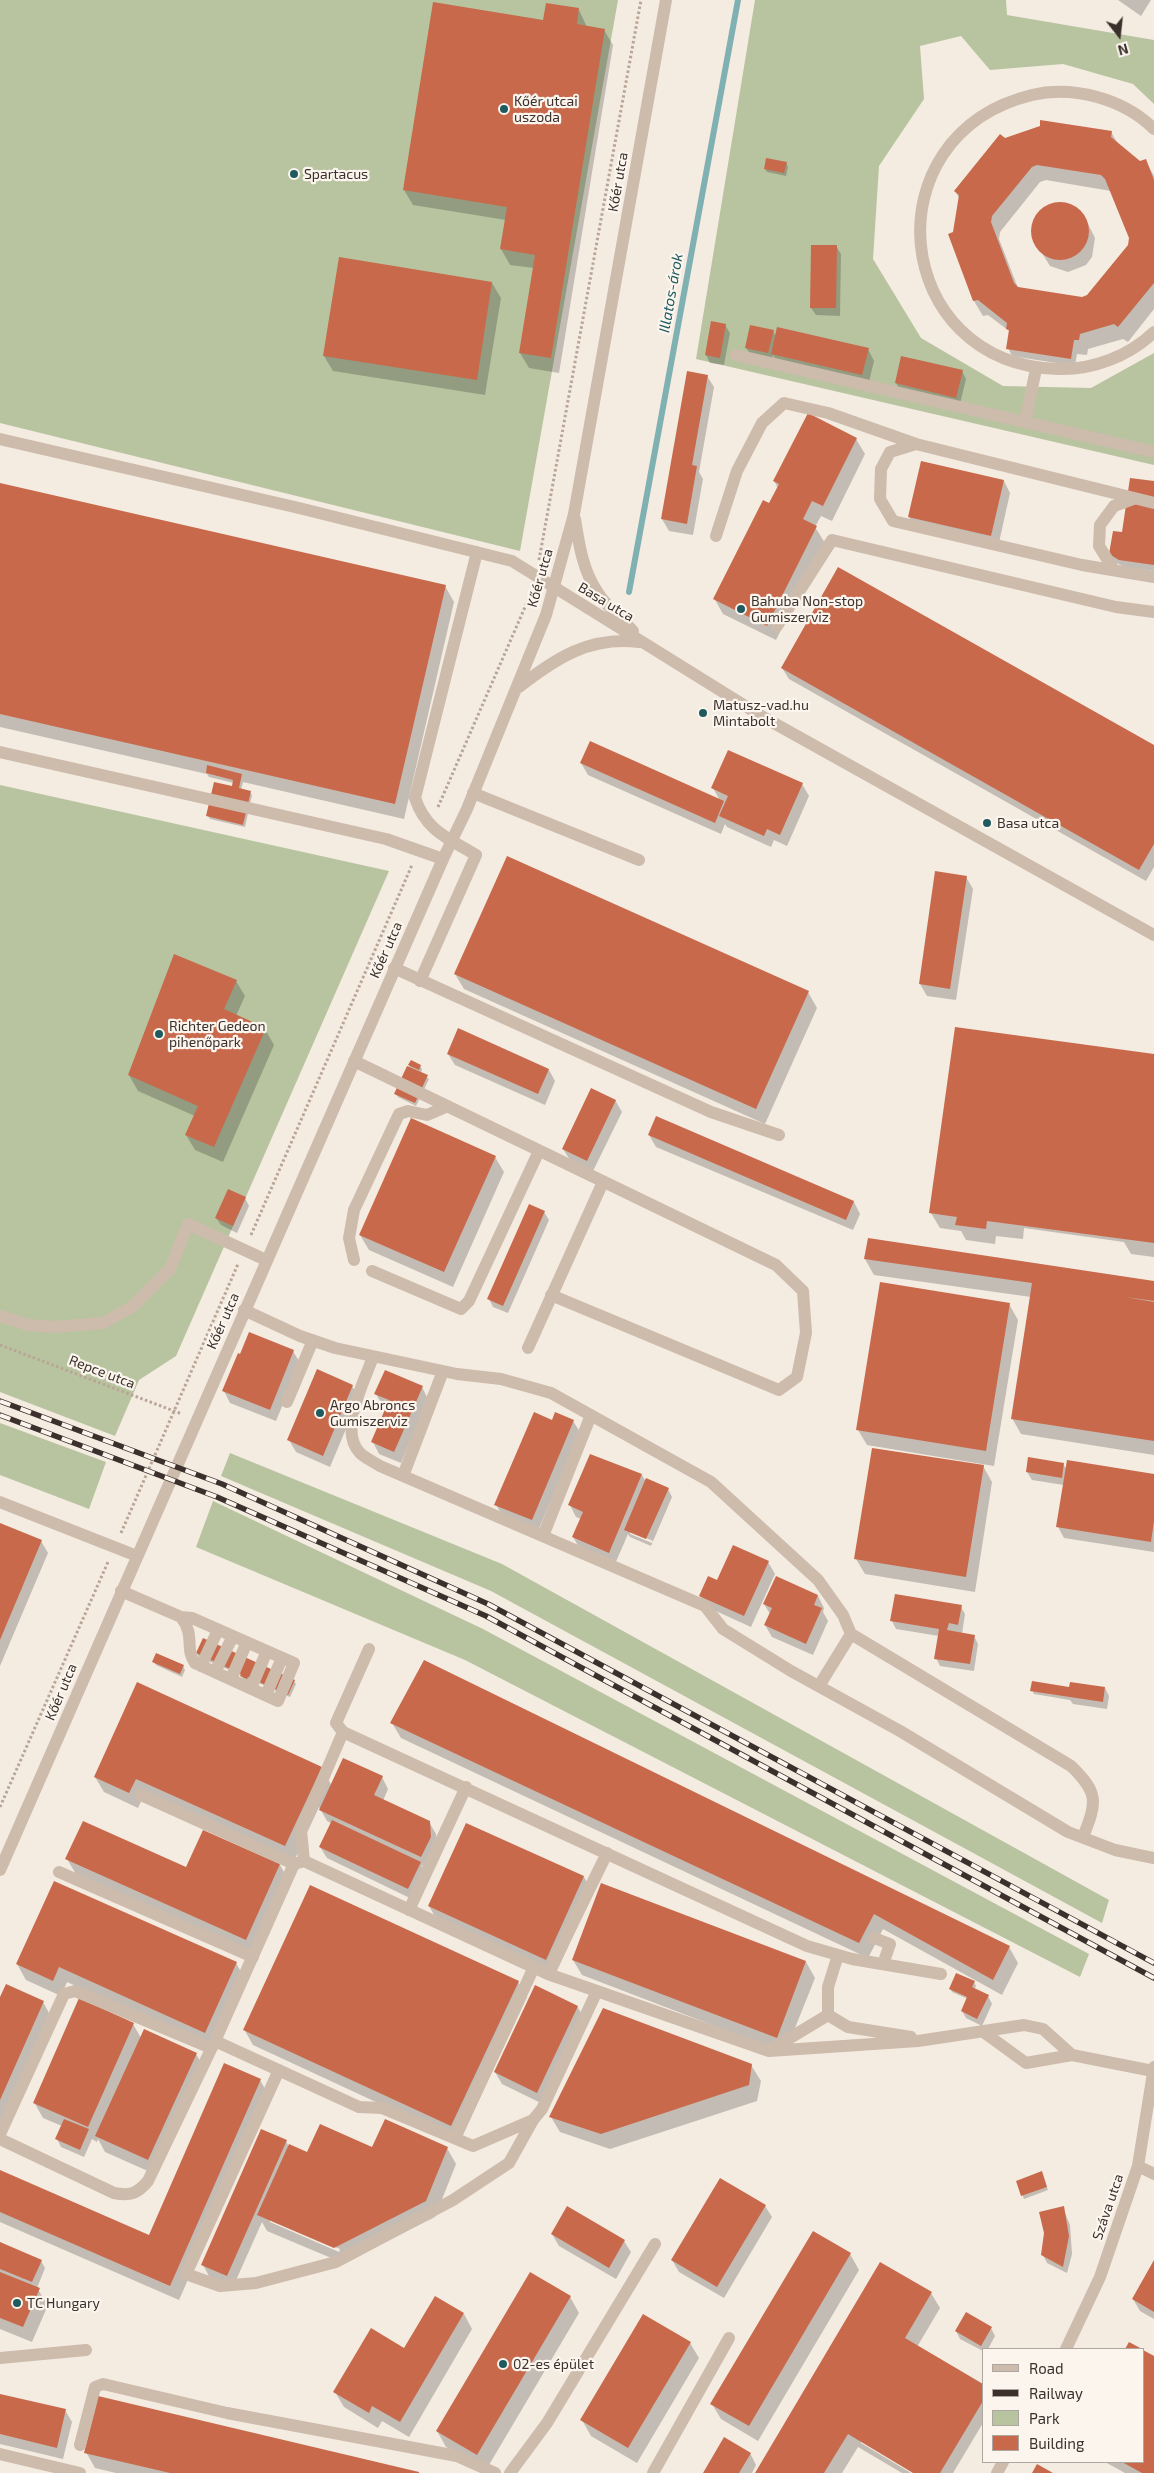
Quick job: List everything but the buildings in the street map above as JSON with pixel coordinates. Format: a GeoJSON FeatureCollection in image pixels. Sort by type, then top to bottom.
{"type":"FeatureCollection","features":[{"type":"Feature","properties":{"kind":"street","name":"Kőér utca"},"geometry":{"type":"LineString","coordinates":[[0,1870],[394,968],[473,793],[518,688],[546,615],[574,514],[666,0]]}},
{"type":"Feature","properties":{"kind":"street"},"geometry":{"type":"LineString","coordinates":[[1154,130],[1146,121],[1114,102],[1080,92],[1043,92],[1008,101],[976,118],[950,144],[931,174],[920,209],[920,246],[928,281],[946,313],[970,339],[1001,358],[1036,369],[1073,370],[1110,361],[1142,343],[1154,332]]}},
{"type":"Feature","properties":{"kind":"street"},"geometry":{"type":"LineString","coordinates":[[736,355],[1154,452]]}},
{"type":"Feature","properties":{"kind":"street"},"geometry":{"type":"LineString","coordinates":[[1025,422],[1036,369]]}},
{"type":"Feature","properties":{"kind":"street"},"geometry":{"type":"LineString","coordinates":[[716,536],[737,471],[762,423],[784,404],[828,413],[916,444],[1154,503]]}},
{"type":"Feature","properties":{"kind":"street","name":"Basa utca"},"geometry":{"type":"LineString","coordinates":[[0,439],[512,561],[536,575],[571,600],[644,642],[763,717],[1154,935]]}},
{"type":"Feature","properties":{"kind":"street"},"geometry":{"type":"LineString","coordinates":[[916,444],[890,452],[880,469],[880,499],[893,521],[1082,565],[1154,577]]}},
{"type":"Feature","properties":{"kind":"street"},"geometry":{"type":"LineString","coordinates":[[1114,570],[1099,546],[1100,525],[1114,506],[1133,499]]}},
{"type":"Feature","properties":{"kind":"street","name":"Basa utca"},"geometry":{"type":"LineString","coordinates":[[574,514],[579,546],[587,573],[598,595],[644,642]]}},
{"type":"Feature","properties":{"kind":"street"},"geometry":{"type":"LineString","coordinates":[[777,626],[832,540],[1116,607],[1154,612]]}},
{"type":"Feature","properties":{"kind":"street"},"geometry":{"type":"LineString","coordinates":[[420,981],[476,855],[430,826],[420,813],[416,798],[477,552]]}},
{"type":"Feature","properties":{"kind":"street"},"geometry":{"type":"LineString","coordinates":[[518,688],[547,665],[596,643],[619,639],[644,642]]}},
{"type":"Feature","properties":{"kind":"street"},"geometry":{"type":"LineString","coordinates":[[0,752],[386,839],[443,859]]}},
{"type":"Feature","properties":{"kind":"street"},"geometry":{"type":"LineString","coordinates":[[473,793],[639,860]]}},
{"type":"Feature","properties":{"kind":"street"},"geometry":{"type":"LineString","coordinates":[[394,968],[711,1112],[779,1136]]}},
{"type":"Feature","properties":{"kind":"street"},"geometry":{"type":"LineString","coordinates":[[354,1061],[776,1265],[803,1291],[806,1333],[797,1377],[779,1390],[551,1295]]}},
{"type":"Feature","properties":{"kind":"street"},"geometry":{"type":"LineString","coordinates":[[354,1260],[349,1238],[354,1210],[399,1114],[408,1110],[427,1115],[448,1106]]}},
{"type":"Feature","properties":{"kind":"street"},"geometry":{"type":"LineString","coordinates":[[372,1271],[461,1309],[469,1301],[539,1151]]}},
{"type":"Feature","properties":{"kind":"street"},"geometry":{"type":"LineString","coordinates":[[528,1348],[603,1182]]}},
{"type":"Feature","properties":{"kind":"street"},"geometry":{"type":"LineString","coordinates":[[0,1316],[28,1325],[80,1326],[103,1323],[132,1307],[170,1269],[188,1224],[266,1260]]}},
{"type":"Feature","properties":{"kind":"street"},"geometry":{"type":"LineString","coordinates":[[244,1310],[312,1340],[373,1357],[443,1371],[501,1379],[551,1393],[711,1482],[818,1580],[843,1615],[851,1634],[1071,1766],[1087,1781],[1093,1795],[1094,1809],[1083,1837]]}},
{"type":"Feature","properties":{"kind":"street"},"geometry":{"type":"LineString","coordinates":[[287,1402],[312,1340]]}},
{"type":"Feature","properties":{"kind":"street"},"geometry":{"type":"LineString","coordinates":[[373,1357],[351,1420],[350,1438],[360,1453],[380,1466],[704,1606],[724,1629],[819,1686],[900,1731],[1068,1832],[1114,1850],[1154,1858]]}},
{"type":"Feature","properties":{"kind":"street"},"geometry":{"type":"LineString","coordinates":[[403,1476],[443,1371]]}},
{"type":"Feature","properties":{"kind":"street"},"geometry":{"type":"LineString","coordinates":[[543,1536],[590,1415]]}},
{"type":"Feature","properties":{"kind":"street"},"geometry":{"type":"LineString","coordinates":[[0,1502],[137,1556]]}},
{"type":"Feature","properties":{"kind":"street"},"geometry":{"type":"LineString","coordinates":[[121,1591],[181,1617],[192,1618],[294,1663],[278,1700],[195,1663],[190,1655],[191,1634],[181,1617]]}},
{"type":"Feature","properties":{"kind":"street"},"geometry":{"type":"LineString","coordinates":[[202,1666],[218,1630]]}},
{"type":"Feature","properties":{"kind":"street"},"geometry":{"type":"LineString","coordinates":[[819,1686],[851,1634]]}},
{"type":"Feature","properties":{"kind":"street"},"geometry":{"type":"LineString","coordinates":[[216,1672],[233,1636]]}},
{"type":"Feature","properties":{"kind":"street"},"geometry":{"type":"LineString","coordinates":[[231,1679],[247,1642]]}},
{"type":"Feature","properties":{"kind":"street"},"geometry":{"type":"LineString","coordinates":[[369,1649],[336,1723],[343,1732],[466,1787],[807,1946],[838,1955],[941,1974]]}},
{"type":"Feature","properties":{"kind":"street"},"geometry":{"type":"LineString","coordinates":[[251,1688],[267,1651]]}},
{"type":"Feature","properties":{"kind":"street"},"geometry":{"type":"LineString","coordinates":[[0,2139],[114,2193],[128,2195],[140,2191],[148,2181],[252,1957],[299,1863],[301,1830],[343,1732]]}},
{"type":"Feature","properties":{"kind":"street"},"geometry":{"type":"LineString","coordinates":[[409,1910],[466,1787]]}},
{"type":"Feature","properties":{"kind":"street"},"geometry":{"type":"LineString","coordinates":[[141,1795],[409,1910],[548,1974],[769,2051],[928,2039],[1024,2025],[1043,2029],[1072,2055]]}},
{"type":"Feature","properties":{"kind":"street"},"geometry":{"type":"LineString","coordinates":[[548,1974],[607,1853]]}},
{"type":"Feature","properties":{"kind":"street"},"geometry":{"type":"LineString","coordinates":[[59,1872],[252,1957]]}},
{"type":"Feature","properties":{"kind":"street"},"geometry":{"type":"LineString","coordinates":[[874,1938],[890,1944],[883,1964]]}},
{"type":"Feature","properties":{"kind":"street"},"geometry":{"type":"LineString","coordinates":[[828,2015],[828,1987],[838,1955]]}},
{"type":"Feature","properties":{"kind":"street"},"geometry":{"type":"LineString","coordinates":[[455,2138],[534,1967]]}},
{"type":"Feature","properties":{"kind":"street"},"geometry":{"type":"LineString","coordinates":[[0,2134],[64,1994],[75,1991],[279,2070],[359,2107],[382,2108],[474,2146],[533,2120]]}},
{"type":"Feature","properties":{"kind":"street"},"geometry":{"type":"LineString","coordinates":[[279,2070],[186,2274],[220,2286],[256,2283],[336,2262],[453,2200],[509,2164],[533,2120],[542,2109],[596,1991]]}},
{"type":"Feature","properties":{"kind":"street"},"geometry":{"type":"LineString","coordinates":[[828,2015],[848,2027],[928,2039]]}},
{"type":"Feature","properties":{"kind":"street"},"geometry":{"type":"LineString","coordinates":[[769,2051],[828,2015]]}},
{"type":"Feature","properties":{"kind":"street"},"geometry":{"type":"LineString","coordinates":[[982,2031],[1026,2063],[1072,2055],[1153,2071]]}},
{"type":"Feature","properties":{"kind":"street","name":"Száva utca"},"geometry":{"type":"LineString","coordinates":[[1066,2348],[1100,2277],[1138,2166],[1154,2067]]}},
{"type":"Feature","properties":{"kind":"street"},"geometry":{"type":"LineString","coordinates":[[1138,2166],[1154,2174]]}},
{"type":"Feature","properties":{"kind":"street"},"geometry":{"type":"LineString","coordinates":[[510,2473],[547,2423],[656,2244]]}},
{"type":"Feature","properties":{"kind":"street"},"geometry":{"type":"LineString","coordinates":[[653,2473],[729,2338]]}},
{"type":"Feature","properties":{"kind":"street"},"geometry":{"type":"LineString","coordinates":[[0,2358],[86,2350]]}},
{"type":"Feature","properties":{"kind":"street"},"geometry":{"type":"LineString","coordinates":[[80,2445],[95,2387],[103,2384],[227,2413],[457,2456],[495,2473]]}},
{"type":"Feature","properties":{"kind":"street"},"geometry":{"type":"LineString","coordinates":[[0,2454],[80,2473]]}},
{"type":"Feature","properties":{"kind":"path"},"geometry":{"type":"LineString","coordinates":[[430,826],[530,601],[641,0]]}},
{"type":"Feature","properties":{"kind":"path"},"geometry":{"type":"LineString","coordinates":[[0,1807],[419,851]]}},
{"type":"Feature","properties":{"kind":"path","name":"Repce utca"},"geometry":{"type":"LineString","coordinates":[[0,1346],[196,1419]]}},
{"type":"Feature","properties":{"kind":"green space","name":"Spartacus"},"geometry":{"type":"Polygon","coordinates":[[[0,0],[618,0],[520,551],[0,423],[0,0]]]}},
{"type":"Feature","properties":{"kind":"green space"},"geometry":{"type":"Polygon","coordinates":[[[755,0],[1006,0],[1007,15],[1154,40],[1154,104],[1133,84],[1063,64],[990,70],[961,36],[920,46],[924,99],[879,166],[873,259],[921,338],[1003,386],[1091,388],[1154,353],[1154,465],[696,359],[755,0]]]}},
{"type":"Feature","properties":{"kind":"green space","name":"Richter Gedeon pihenőpark"},"geometry":{"type":"Polygon","coordinates":[[[0,785],[389,871],[176,1356],[139,1380],[115,1436],[0,1392],[0,785]]]}},
{"type":"Feature","properties":{"kind":"green space"},"geometry":{"type":"Polygon","coordinates":[[[0,1423],[106,1462],[89,1509],[0,1475],[0,1423]]]}},
{"type":"Feature","properties":{"kind":"green space"},"geometry":{"type":"Polygon","coordinates":[[[230,1453],[502,1564],[1109,1900],[1102,1923],[491,1591],[221,1476],[230,1453]]]}},
{"type":"Feature","properties":{"kind":"green space"},"geometry":{"type":"Polygon","coordinates":[[[213,1501],[483,1629],[1089,1954],[1080,1977],[465,1660],[196,1547],[213,1501]]]}},
{"type":"Feature","properties":{"kind":"waterway","name":"Illatos-árok"},"geometry":{"type":"LineString","coordinates":[[629,592],[738,0]]}},
{"type":"Feature","properties":{"kind":"railway"},"geometry":{"type":"LineString","coordinates":[[0,1401],[222,1484],[488,1604],[1154,1963]]}},
{"type":"Feature","properties":{"kind":"railway"},"geometry":{"type":"LineString","coordinates":[[0,1415],[217,1497],[486,1616],[1154,1978]]}},
{"type":"Feature","properties":{"kind":"place","name":"Kőér utcai uszoda"},"geometry":{"type":"Point","coordinates":[504,109]}},
{"type":"Feature","properties":{"kind":"place","name":"Spartacus"},"geometry":{"type":"Point","coordinates":[294,174]}},
{"type":"Feature","properties":{"kind":"place","name":"Bahuba Non-stop Gumiszerviz"},"geometry":{"type":"Point","coordinates":[741,609]}},
{"type":"Feature","properties":{"kind":"place","name":"Matusz-vad.hu Mintabolt"},"geometry":{"type":"Point","coordinates":[703,713]}},
{"type":"Feature","properties":{"kind":"place","name":"Basa utca"},"geometry":{"type":"Point","coordinates":[987,823]}},
{"type":"Feature","properties":{"kind":"place","name":"Richter Gedeon pihenőpark"},"geometry":{"type":"Point","coordinates":[159,1034]}},
{"type":"Feature","properties":{"kind":"place","name":"Argo Abroncs Gumiszerviz"},"geometry":{"type":"Point","coordinates":[320,1413]}},
{"type":"Feature","properties":{"kind":"place","name":"TC Hungary"},"geometry":{"type":"Point","coordinates":[17,2303]}},
{"type":"Feature","properties":{"kind":"place","name":"02-es épület"},"geometry":{"type":"Point","coordinates":[503,2364]}}]}
